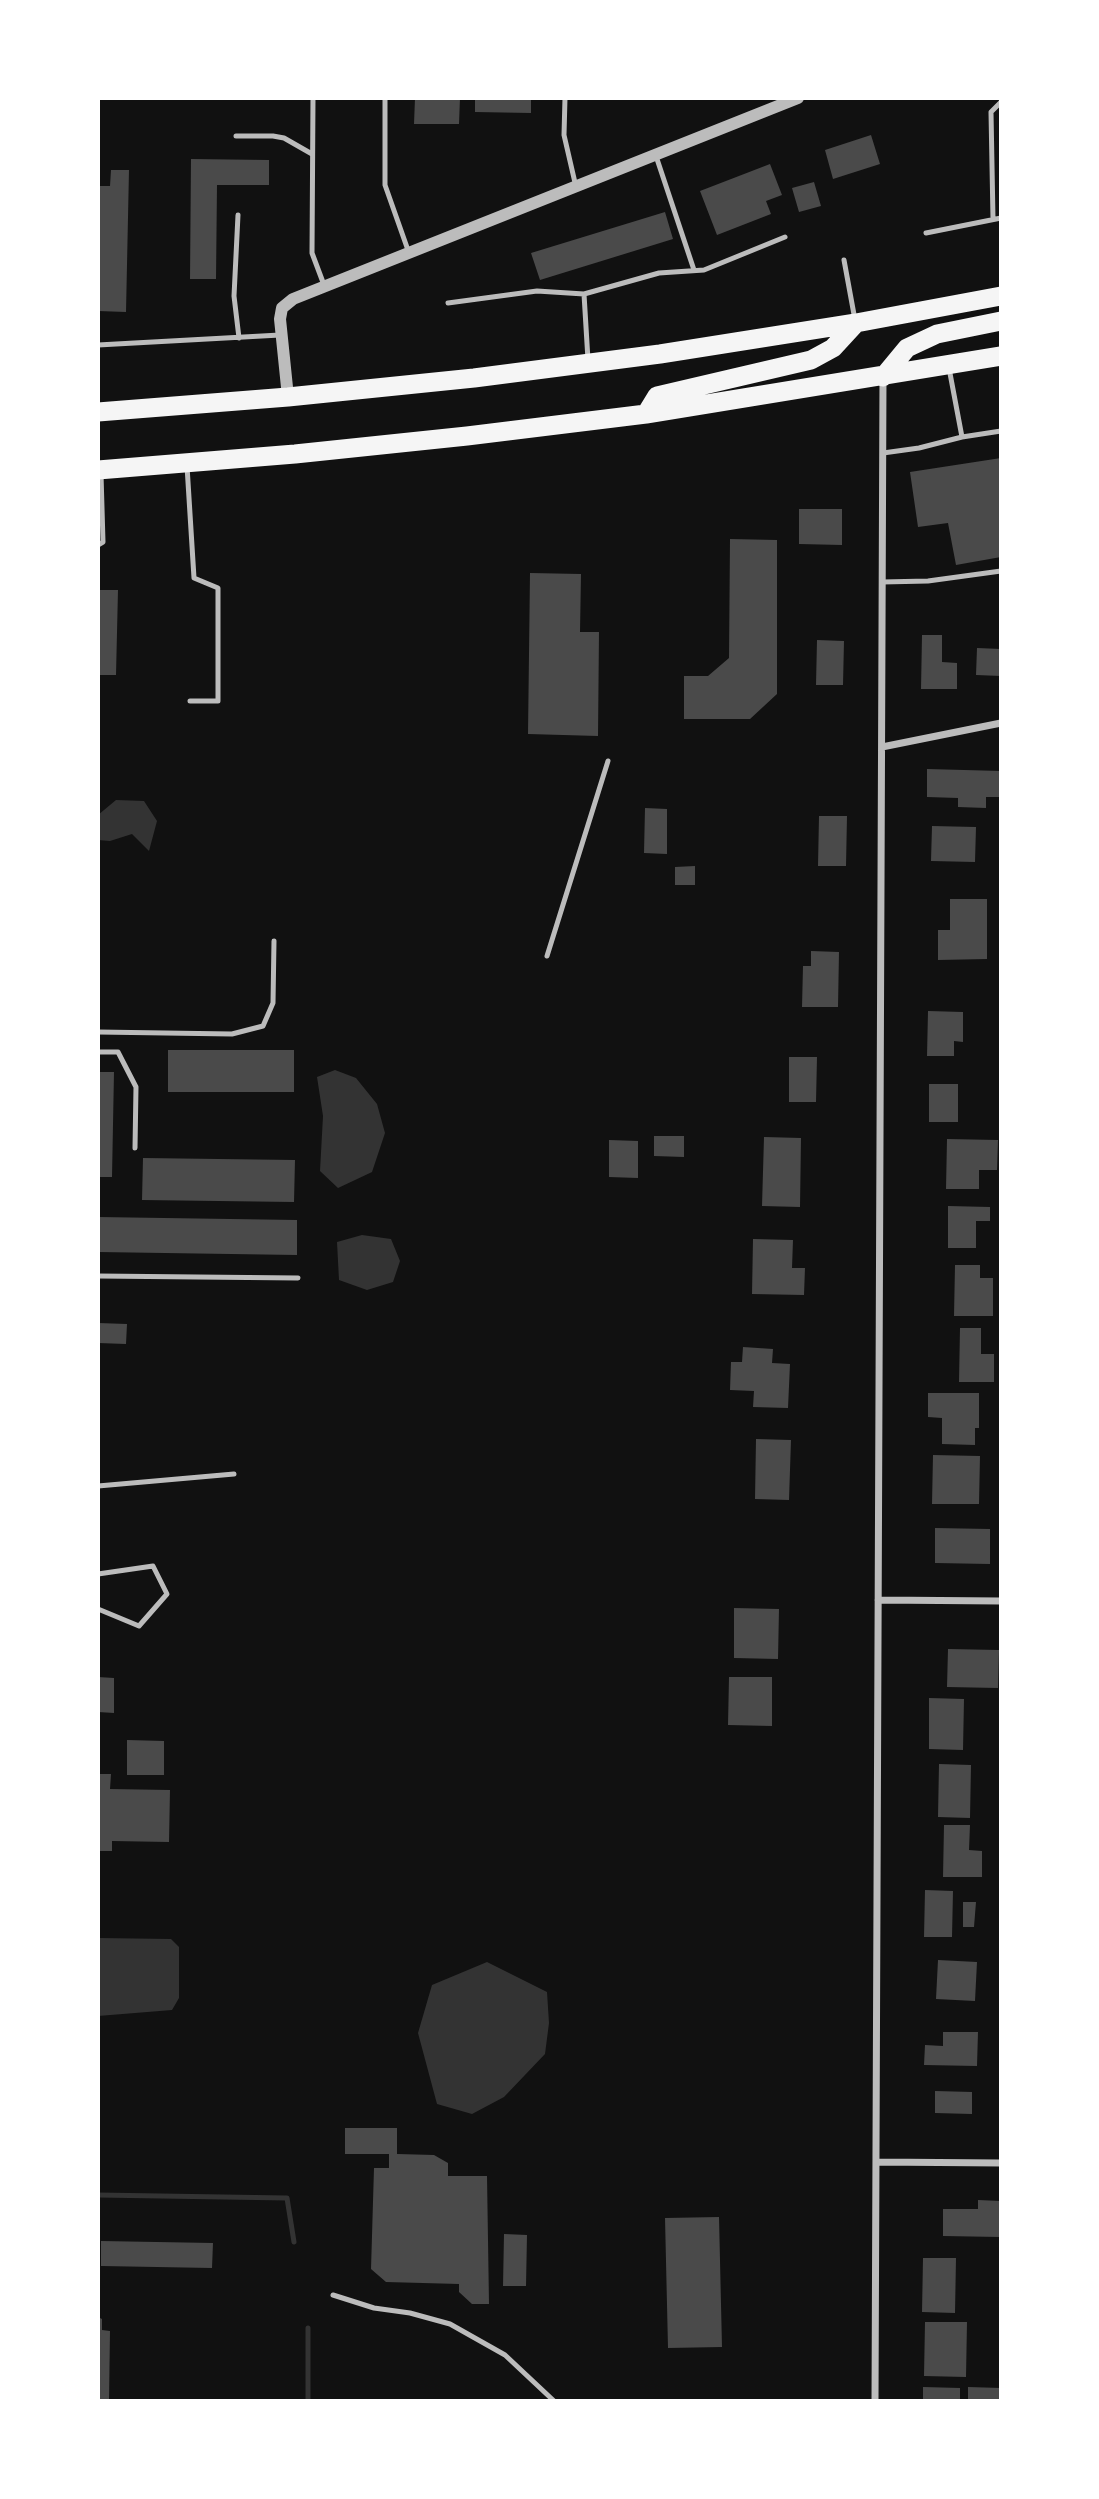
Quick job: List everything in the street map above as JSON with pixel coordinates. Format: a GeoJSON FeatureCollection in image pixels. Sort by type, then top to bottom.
{"type":"FeatureCollection","features":[{"type":"Feature","properties":{"kind":"highway"},"geometry":{"type":"LineString","coordinates":[[98,412],[288,397],[474,378],[856,323],[1001,296]]}},
{"type":"Feature","properties":{"kind":"highway"},"geometry":{"type":"LineString","coordinates":[[883,377],[907,348],[937,334],[1001,321]]}},
{"type":"Feature","properties":{"kind":"highway"},"geometry":{"type":"LineString","coordinates":[[646,414],[657,396],[811,360],[833,348],[856,323]]}},
{"type":"Feature","properties":{"kind":"highway"},"geometry":{"type":"LineString","coordinates":[[100,470],[454,438],[646,414],[1001,356]]}},
{"type":"Feature","properties":{"kind":"street"},"geometry":{"type":"LineString","coordinates":[[288,397],[280,319],[282,308],[293,299],[798,98]]}},
{"type":"Feature","properties":{"kind":"street"},"geometry":{"type":"LineString","coordinates":[[875,2401],[883,377]]}},
{"type":"Feature","properties":{"kind":"street"},"geometry":{"type":"LineString","coordinates":[[882,747],[1001,723]]}},
{"type":"Feature","properties":{"kind":"street"},"geometry":{"type":"LineString","coordinates":[[878,1600],[1001,1601]]}},
{"type":"Feature","properties":{"kind":"street"},"geometry":{"type":"LineString","coordinates":[[876,2162],[1001,2163]]}},
{"type":"Feature","properties":{"kind":"lane"},"geometry":{"type":"LineString","coordinates":[[313,98],[312,253],[325,286]]}},
{"type":"Feature","properties":{"kind":"lane"},"geometry":{"type":"LineString","coordinates":[[385,98],[385,185],[409,253]]}},
{"type":"Feature","properties":{"kind":"lane"},"geometry":{"type":"LineString","coordinates":[[565,98],[564,135],[576,187]]}},
{"type":"Feature","properties":{"kind":"lane"},"geometry":{"type":"LineString","coordinates":[[993,219],[991,112],[1001,102]]}},
{"type":"Feature","properties":{"kind":"lane"},"geometry":{"type":"LineString","coordinates":[[236,136],[284,138],[312,155]]}},
{"type":"Feature","properties":{"kind":"lane"},"geometry":{"type":"LineString","coordinates":[[656,156],[694,270]]}},
{"type":"Feature","properties":{"kind":"lane"},"geometry":{"type":"LineString","coordinates":[[238,215],[234,296],[239,338]]}},
{"type":"Feature","properties":{"kind":"lane"},"geometry":{"type":"LineString","coordinates":[[926,233],[1001,218]]}},
{"type":"Feature","properties":{"kind":"lane"},"geometry":{"type":"LineString","coordinates":[[448,303],[537,292],[584,294],[659,273],[704,270],[785,237]]}},
{"type":"Feature","properties":{"kind":"lane"},"geometry":{"type":"LineString","coordinates":[[844,260],[856,323]]}},
{"type":"Feature","properties":{"kind":"lane"},"geometry":{"type":"LineString","coordinates":[[584,294],[588,363]]}},
{"type":"Feature","properties":{"kind":"lane"},"geometry":{"type":"LineString","coordinates":[[98,345],[281,335]]}},
{"type":"Feature","properties":{"kind":"lane"},"geometry":{"type":"LineString","coordinates":[[949,365],[962,437]]}},
{"type":"Feature","properties":{"kind":"lane"},"geometry":{"type":"LineString","coordinates":[[883,453],[1001,431]]}},
{"type":"Feature","properties":{"kind":"lane"},"geometry":{"type":"LineString","coordinates":[[187,463],[194,578],[218,588],[218,701],[190,701]]}},
{"type":"Feature","properties":{"kind":"lane"},"geometry":{"type":"LineString","coordinates":[[100,470],[100,544]]}},
{"type":"Feature","properties":{"kind":"lane"},"geometry":{"type":"LineString","coordinates":[[882,582],[928,582],[1001,571]]}},
{"type":"Feature","properties":{"kind":"lane"},"geometry":{"type":"LineString","coordinates":[[547,956],[608,761]]}},
{"type":"Feature","properties":{"kind":"lane"},"geometry":{"type":"LineString","coordinates":[[98,1032],[232,1034],[264,1026],[273,1003],[274,941]]}},
{"type":"Feature","properties":{"kind":"lane"},"geometry":{"type":"LineString","coordinates":[[98,1052],[118,1052],[136,1087],[135,1148]]}},
{"type":"Feature","properties":{"kind":"lane"},"geometry":{"type":"LineString","coordinates":[[98,1276],[298,1279]]}},
{"type":"Feature","properties":{"kind":"lane"},"geometry":{"type":"LineString","coordinates":[[98,1486],[234,1474]]}},
{"type":"Feature","properties":{"kind":"lane"},"geometry":{"type":"LineString","coordinates":[[98,1574],[153,1566],[167,1594],[139,1626],[98,1609]]}},
{"type":"Feature","properties":{"kind":"lane"},"geometry":{"type":"LineString","coordinates":[[333,2295],[374,2308],[410,2313],[450,2324],[505,2354],[554,2401]]}},
{"type":"Feature","properties":{"kind":"shaded area"},"geometry":{"type":"Polygon","coordinates":[[[116,800],[144,801],[157,821],[149,851],[132,834],[110,841],[98,840],[98,815],[116,800]]]}},
{"type":"Feature","properties":{"kind":"shaded area"},"geometry":{"type":"Polygon","coordinates":[[[335,1070],[356,1078],[377,1104],[385,1133],[372,1172],[338,1188],[320,1171],[323,1116],[317,1077],[335,1070]]]}},
{"type":"Feature","properties":{"kind":"shaded area"},"geometry":{"type":"Polygon","coordinates":[[[362,1235],[391,1239],[400,1261],[393,1282],[367,1290],[339,1280],[337,1242],[362,1235]]]}},
{"type":"Feature","properties":{"kind":"shaded area"},"geometry":{"type":"Polygon","coordinates":[[[98,1938],[171,1939],[179,1947],[179,1998],[172,2010],[98,2016],[98,1938]]]}},
{"type":"Feature","properties":{"kind":"shaded area"},"geometry":{"type":"Polygon","coordinates":[[[487,1962],[547,1992],[549,2023],[545,2054],[504,2097],[472,2114],[437,2104],[418,2033],[432,1985],[487,1962]]]}},
{"type":"Feature","properties":{"kind":"building"},"geometry":{"type":"Polygon","coordinates":[[[415,98],[460,98],[459,124],[414,124],[415,98]]]}},
{"type":"Feature","properties":{"kind":"building"},"geometry":{"type":"Polygon","coordinates":[[[475,98],[531,98],[531,113],[475,112],[475,98]]]}},
{"type":"Feature","properties":{"kind":"building"},"geometry":{"type":"Polygon","coordinates":[[[871,135],[880,164],[833,179],[825,150],[871,135]]]}},
{"type":"Feature","properties":{"kind":"building"},"geometry":{"type":"Polygon","coordinates":[[[191,159],[269,160],[269,185],[217,185],[216,279],[190,279],[191,159]]]}},
{"type":"Feature","properties":{"kind":"building"},"geometry":{"type":"Polygon","coordinates":[[[770,164],[782,195],[766,201],[771,214],[717,235],[700,191],[770,164]]]}},
{"type":"Feature","properties":{"kind":"building"},"geometry":{"type":"Polygon","coordinates":[[[111,170],[129,170],[126,312],[98,311],[98,186],[110,186],[111,170]]]}},
{"type":"Feature","properties":{"kind":"building"},"geometry":{"type":"Polygon","coordinates":[[[814,182],[821,206],[799,212],[792,188],[814,182]]]}},
{"type":"Feature","properties":{"kind":"building"},"geometry":{"type":"Polygon","coordinates":[[[665,212],[673,239],[540,280],[531,253],[665,212]]]}},
{"type":"Feature","properties":{"kind":"building"},"geometry":{"type":"Polygon","coordinates":[[[1001,458],[1001,557],[956,565],[948,523],[918,527],[910,472],[1001,458]]]}},
{"type":"Feature","properties":{"kind":"building"},"geometry":{"type":"Polygon","coordinates":[[[799,509],[842,509],[842,545],[799,544],[799,509]]]}},
{"type":"Feature","properties":{"kind":"building"},"geometry":{"type":"Polygon","coordinates":[[[730,539],[777,540],[777,694],[750,719],[684,719],[684,676],[708,676],[729,658],[730,539]]]}},
{"type":"Feature","properties":{"kind":"building"},"geometry":{"type":"Polygon","coordinates":[[[530,573],[581,574],[580,632],[599,632],[598,736],[528,734],[530,573]]]}},
{"type":"Feature","properties":{"kind":"building"},"geometry":{"type":"Polygon","coordinates":[[[98,590],[118,590],[116,675],[98,675],[98,590]]]}},
{"type":"Feature","properties":{"kind":"building"},"geometry":{"type":"Polygon","coordinates":[[[922,635],[942,635],[942,662],[957,663],[957,689],[921,689],[922,635]]]}},
{"type":"Feature","properties":{"kind":"building"},"geometry":{"type":"Polygon","coordinates":[[[817,640],[844,641],[843,685],[816,685],[817,640]]]}},
{"type":"Feature","properties":{"kind":"building"},"geometry":{"type":"Polygon","coordinates":[[[977,648],[1001,649],[1001,676],[976,675],[977,648]]]}},
{"type":"Feature","properties":{"kind":"building"},"geometry":{"type":"Polygon","coordinates":[[[927,769],[1001,771],[1001,797],[986,797],[986,808],[958,807],[958,798],[927,797],[927,769]]]}},
{"type":"Feature","properties":{"kind":"building"},"geometry":{"type":"Polygon","coordinates":[[[645,808],[667,809],[667,854],[644,853],[645,808]]]}},
{"type":"Feature","properties":{"kind":"building"},"geometry":{"type":"Polygon","coordinates":[[[819,816],[847,816],[846,866],[818,866],[819,816]]]}},
{"type":"Feature","properties":{"kind":"building"},"geometry":{"type":"Polygon","coordinates":[[[932,826],[976,827],[975,862],[931,861],[932,826]]]}},
{"type":"Feature","properties":{"kind":"building"},"geometry":{"type":"Polygon","coordinates":[[[695,866],[695,885],[675,885],[675,867],[695,866]]]}},
{"type":"Feature","properties":{"kind":"building"},"geometry":{"type":"Polygon","coordinates":[[[950,899],[987,899],[987,959],[938,960],[938,930],[950,930],[950,899]]]}},
{"type":"Feature","properties":{"kind":"building"},"geometry":{"type":"Polygon","coordinates":[[[811,951],[839,952],[838,1007],[802,1007],[803,966],[811,966],[811,951]]]}},
{"type":"Feature","properties":{"kind":"building"},"geometry":{"type":"Polygon","coordinates":[[[928,1011],[963,1012],[963,1042],[954,1041],[954,1056],[927,1056],[928,1011]]]}},
{"type":"Feature","properties":{"kind":"building"},"geometry":{"type":"Polygon","coordinates":[[[168,1050],[294,1050],[294,1092],[168,1092],[168,1050]]]}},
{"type":"Feature","properties":{"kind":"building"},"geometry":{"type":"Polygon","coordinates":[[[789,1057],[817,1057],[816,1102],[789,1102],[789,1057]]]}},
{"type":"Feature","properties":{"kind":"building"},"geometry":{"type":"Polygon","coordinates":[[[98,1072],[114,1072],[112,1177],[98,1177],[98,1072]]]}},
{"type":"Feature","properties":{"kind":"building"},"geometry":{"type":"Polygon","coordinates":[[[929,1084],[958,1084],[958,1122],[929,1122],[929,1084]]]}},
{"type":"Feature","properties":{"kind":"building"},"geometry":{"type":"Polygon","coordinates":[[[654,1136],[684,1136],[684,1157],[654,1156],[654,1136]]]}},
{"type":"Feature","properties":{"kind":"building"},"geometry":{"type":"Polygon","coordinates":[[[764,1137],[801,1138],[800,1207],[762,1206],[764,1137]]]}},
{"type":"Feature","properties":{"kind":"building"},"geometry":{"type":"Polygon","coordinates":[[[947,1139],[998,1140],[997,1170],[979,1170],[979,1189],[946,1189],[947,1139]]]}},
{"type":"Feature","properties":{"kind":"building"},"geometry":{"type":"Polygon","coordinates":[[[609,1140],[638,1141],[638,1178],[609,1177],[609,1140]]]}},
{"type":"Feature","properties":{"kind":"building"},"geometry":{"type":"Polygon","coordinates":[[[143,1158],[295,1160],[294,1202],[142,1200],[143,1158]]]}},
{"type":"Feature","properties":{"kind":"building"},"geometry":{"type":"Polygon","coordinates":[[[948,1206],[990,1207],[990,1221],[976,1221],[976,1248],[948,1248],[948,1206]]]}},
{"type":"Feature","properties":{"kind":"building"},"geometry":{"type":"Polygon","coordinates":[[[98,1217],[297,1220],[297,1255],[98,1252],[98,1217]]]}},
{"type":"Feature","properties":{"kind":"building"},"geometry":{"type":"Polygon","coordinates":[[[753,1239],[793,1240],[792,1268],[805,1268],[804,1295],[752,1294],[753,1239]]]}},
{"type":"Feature","properties":{"kind":"building"},"geometry":{"type":"Polygon","coordinates":[[[955,1265],[980,1265],[980,1278],[993,1278],[993,1316],[954,1316],[955,1265]]]}},
{"type":"Feature","properties":{"kind":"building"},"geometry":{"type":"Polygon","coordinates":[[[98,1323],[127,1324],[126,1344],[98,1343],[98,1323]]]}},
{"type":"Feature","properties":{"kind":"building"},"geometry":{"type":"Polygon","coordinates":[[[960,1328],[981,1328],[981,1354],[994,1354],[994,1382],[959,1382],[960,1328]]]}},
{"type":"Feature","properties":{"kind":"building"},"geometry":{"type":"Polygon","coordinates":[[[743,1347],[773,1349],[772,1363],[790,1364],[788,1408],[753,1407],[754,1391],[730,1390],[731,1362],[742,1362],[743,1347]]]}},
{"type":"Feature","properties":{"kind":"building"},"geometry":{"type":"Polygon","coordinates":[[[928,1393],[979,1393],[979,1428],[975,1428],[975,1445],[942,1444],[942,1418],[928,1417],[928,1393]]]}},
{"type":"Feature","properties":{"kind":"building"},"geometry":{"type":"Polygon","coordinates":[[[756,1439],[791,1440],[789,1500],[755,1499],[756,1439]]]}},
{"type":"Feature","properties":{"kind":"building"},"geometry":{"type":"Polygon","coordinates":[[[933,1455],[980,1456],[979,1504],[932,1504],[933,1455]]]}},
{"type":"Feature","properties":{"kind":"building"},"geometry":{"type":"Polygon","coordinates":[[[935,1528],[990,1529],[990,1564],[935,1563],[935,1528]]]}},
{"type":"Feature","properties":{"kind":"building"},"geometry":{"type":"Polygon","coordinates":[[[734,1608],[779,1609],[778,1659],[734,1658],[734,1608]]]}},
{"type":"Feature","properties":{"kind":"building"},"geometry":{"type":"Polygon","coordinates":[[[948,1649],[999,1650],[998,1688],[947,1687],[948,1649]]]}},
{"type":"Feature","properties":{"kind":"building"},"geometry":{"type":"Polygon","coordinates":[[[98,1677],[114,1678],[114,1713],[98,1712],[98,1677]]]}},
{"type":"Feature","properties":{"kind":"building"},"geometry":{"type":"Polygon","coordinates":[[[729,1677],[772,1677],[772,1726],[728,1725],[729,1677]]]}},
{"type":"Feature","properties":{"kind":"building"},"geometry":{"type":"Polygon","coordinates":[[[929,1698],[964,1699],[963,1750],[929,1749],[929,1698]]]}},
{"type":"Feature","properties":{"kind":"building"},"geometry":{"type":"Polygon","coordinates":[[[127,1740],[164,1741],[164,1775],[127,1775],[127,1740]]]}},
{"type":"Feature","properties":{"kind":"building"},"geometry":{"type":"Polygon","coordinates":[[[939,1764],[971,1765],[970,1818],[938,1817],[939,1764]]]}},
{"type":"Feature","properties":{"kind":"building"},"geometry":{"type":"Polygon","coordinates":[[[98,1774],[111,1774],[110,1789],[170,1790],[169,1842],[112,1841],[112,1851],[98,1851],[98,1774]]]}},
{"type":"Feature","properties":{"kind":"building"},"geometry":{"type":"Polygon","coordinates":[[[944,1825],[970,1825],[969,1850],[982,1851],[982,1877],[943,1877],[944,1825]]]}},
{"type":"Feature","properties":{"kind":"building"},"geometry":{"type":"Polygon","coordinates":[[[925,1890],[953,1891],[952,1937],[924,1937],[925,1890]]]}},
{"type":"Feature","properties":{"kind":"building"},"geometry":{"type":"Polygon","coordinates":[[[963,1902],[976,1902],[974,1927],[963,1927],[963,1902]]]}},
{"type":"Feature","properties":{"kind":"building"},"geometry":{"type":"Polygon","coordinates":[[[938,1960],[977,1962],[975,2001],[936,1999],[938,1960]]]}},
{"type":"Feature","properties":{"kind":"building"},"geometry":{"type":"Polygon","coordinates":[[[943,2032],[978,2032],[977,2066],[924,2065],[925,2045],[943,2046],[943,2032]]]}},
{"type":"Feature","properties":{"kind":"building"},"geometry":{"type":"Polygon","coordinates":[[[935,2091],[972,2092],[972,2114],[935,2113],[935,2091]]]}},
{"type":"Feature","properties":{"kind":"building"},"geometry":{"type":"Polygon","coordinates":[[[345,2128],[397,2128],[397,2154],[434,2155],[448,2163],[448,2176],[487,2176],[489,2304],[472,2304],[459,2292],[459,2284],[386,2282],[371,2269],[374,2168],[389,2168],[389,2154],[345,2154],[345,2128]]]}},
{"type":"Feature","properties":{"kind":"building"},"geometry":{"type":"Polygon","coordinates":[[[978,2200],[1001,2201],[1000,2237],[943,2236],[943,2209],[978,2209],[978,2200]]]}},
{"type":"Feature","properties":{"kind":"building"},"geometry":{"type":"Polygon","coordinates":[[[719,2217],[722,2347],[668,2348],[665,2218],[719,2217]]]}},
{"type":"Feature","properties":{"kind":"building"},"geometry":{"type":"Polygon","coordinates":[[[504,2234],[527,2235],[526,2286],[503,2286],[504,2234]]]}},
{"type":"Feature","properties":{"kind":"building"},"geometry":{"type":"Polygon","coordinates":[[[101,2241],[213,2243],[212,2268],[101,2266],[101,2241]]]}},
{"type":"Feature","properties":{"kind":"building"},"geometry":{"type":"Polygon","coordinates":[[[923,2258],[956,2258],[955,2313],[922,2312],[923,2258]]]}},
{"type":"Feature","properties":{"kind":"building"},"geometry":{"type":"Polygon","coordinates":[[[98,2317],[102,2319],[102,2330],[110,2331],[109,2401],[98,2401],[98,2317]]]}},
{"type":"Feature","properties":{"kind":"building"},"geometry":{"type":"Polygon","coordinates":[[[925,2322],[967,2322],[966,2377],[924,2376],[925,2322]]]}},
{"type":"Feature","properties":{"kind":"building"},"geometry":{"type":"Polygon","coordinates":[[[923,2387],[960,2388],[960,2401],[923,2401],[923,2387]]]}},
{"type":"Feature","properties":{"kind":"building"},"geometry":{"type":"Polygon","coordinates":[[[968,2387],[1001,2388],[1001,2401],[968,2401],[968,2387]]]}},
{"type":"Feature","properties":{"kind":"waterway"},"geometry":{"type":"LineString","coordinates":[[98,2195],[287,2198],[294,2242]]}},
{"type":"Feature","properties":{"kind":"waterway"},"geometry":{"type":"LineString","coordinates":[[308,2328],[308,2401]]}}]}
